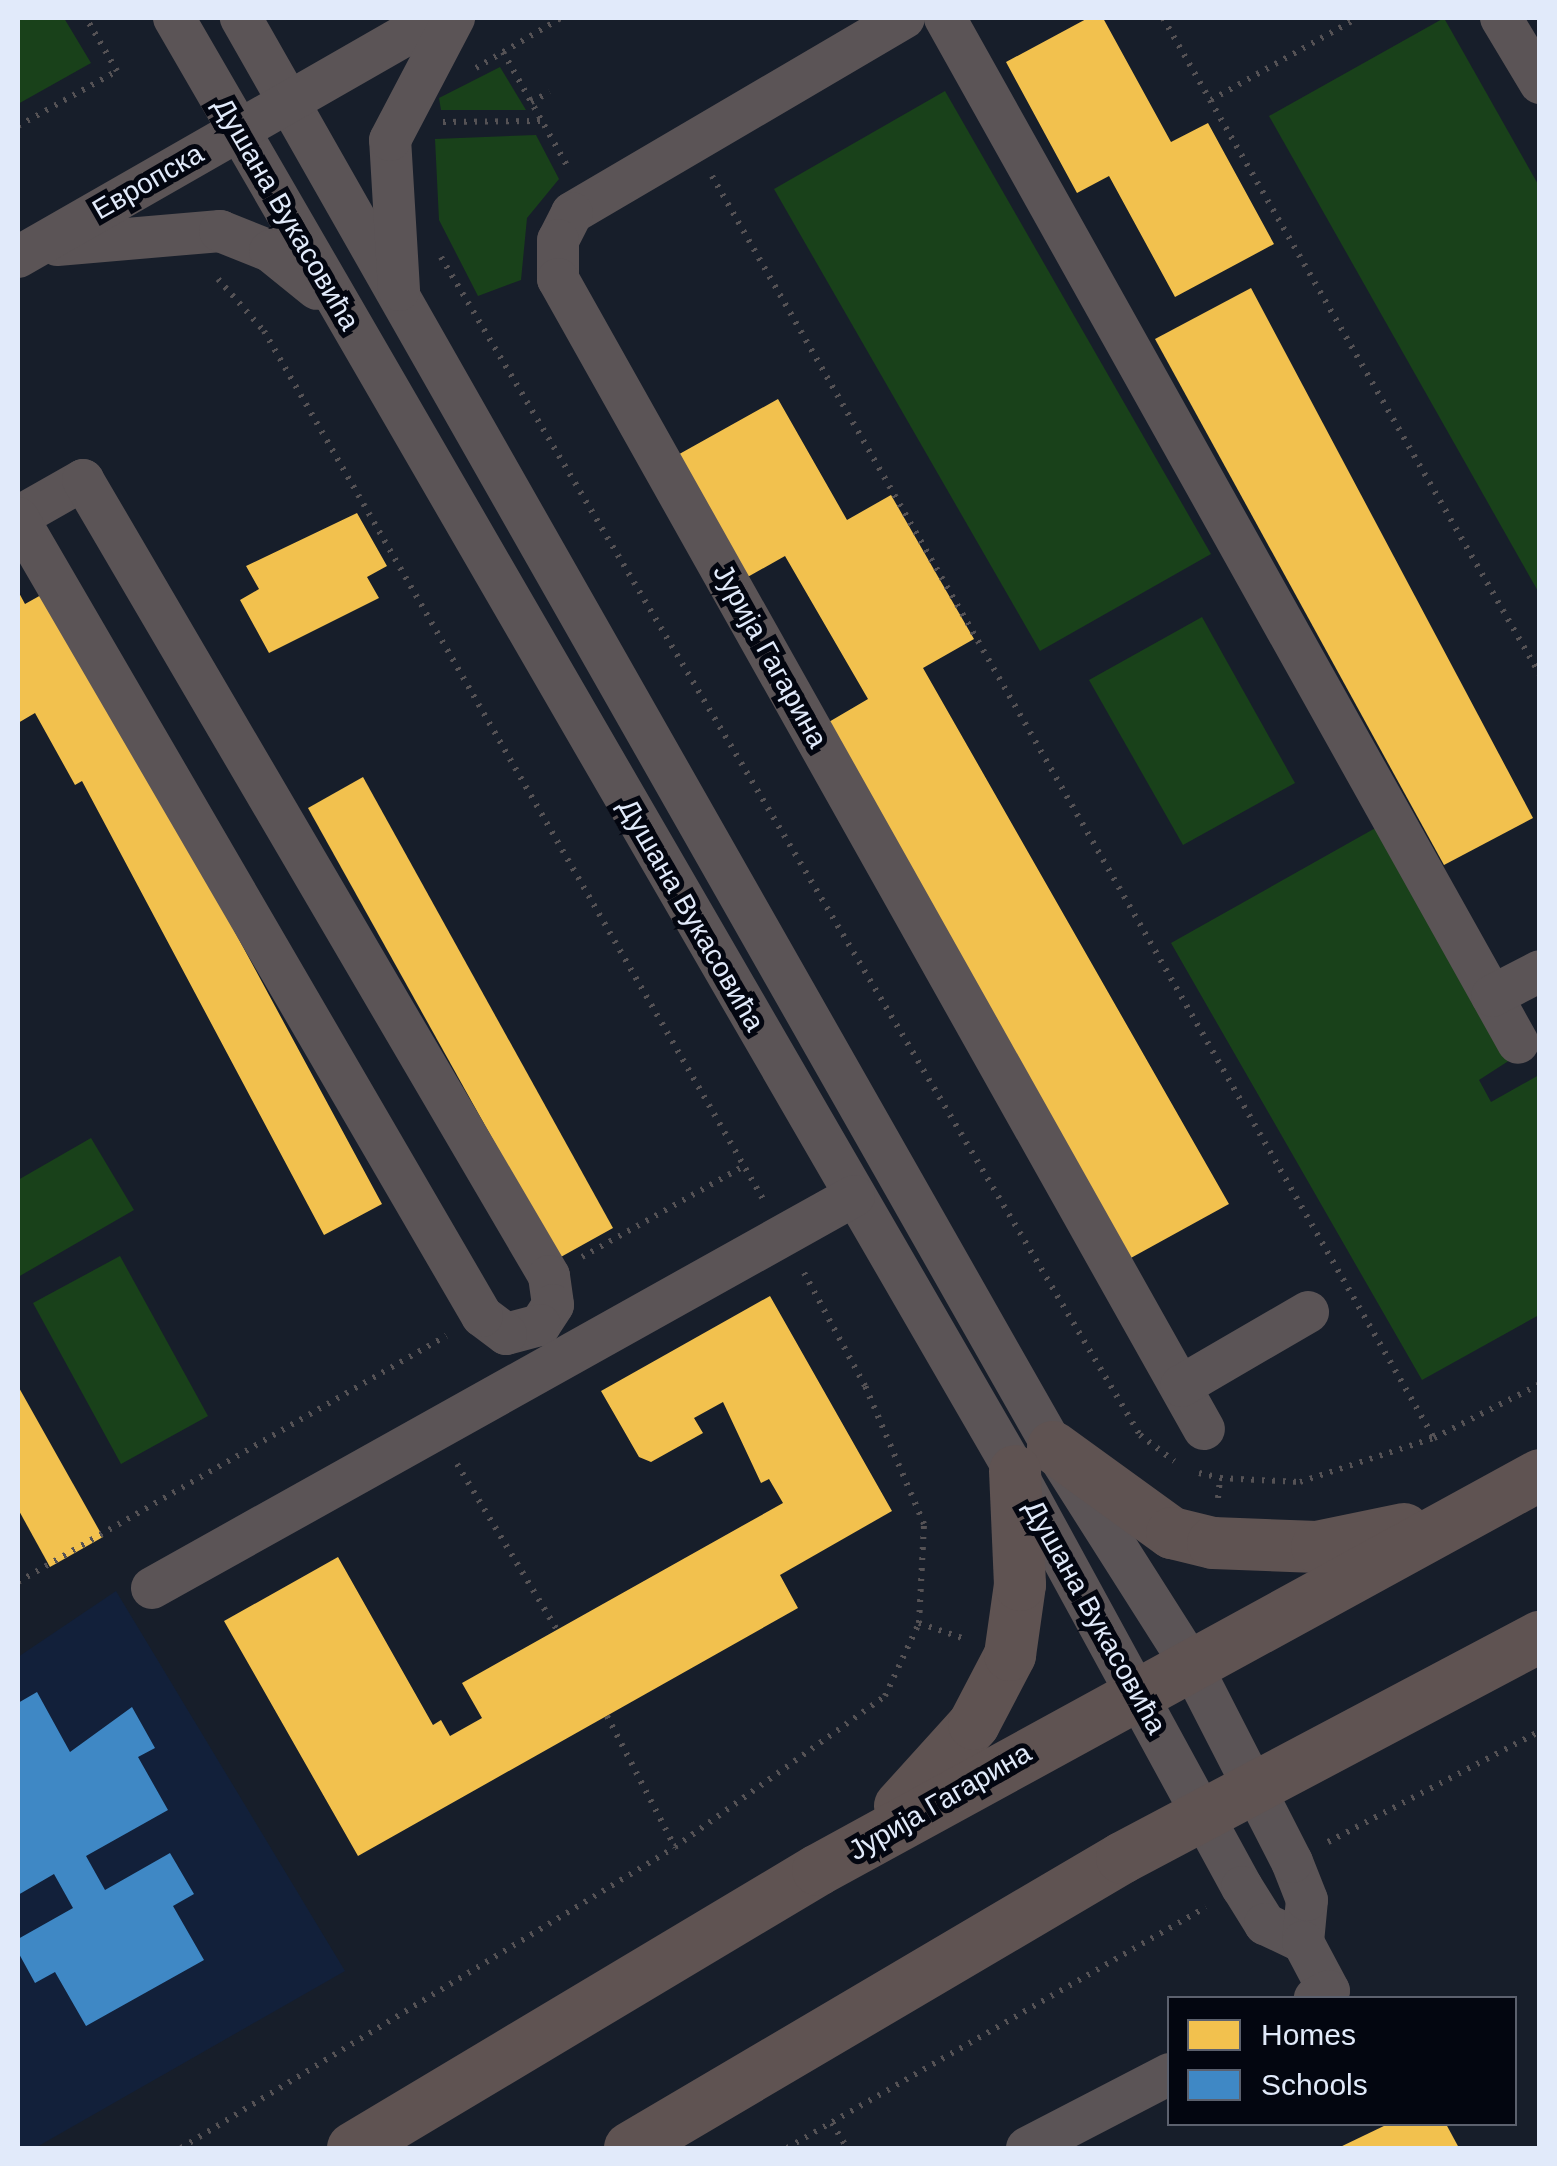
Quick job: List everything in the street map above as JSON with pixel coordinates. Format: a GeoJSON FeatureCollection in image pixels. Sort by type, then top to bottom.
{"type":"FeatureCollection","features":[{"type":"Feature","properties":{"kind":"main road"},"geometry":{"type":"LineString","coordinates":[[849,1854],[940,1765],[996,1688],[1020,1585],[1034,1459],[1172,1532],[1212,1543],[1317,1547],[1468,1512]]}},
{"type":"Feature","properties":{"kind":"main road","name":"Јурија Гагарина"},"geometry":{"type":"LineString","coordinates":[[353,2148],[849,1854],[1190,1663],[1540,1475]]}},
{"type":"Feature","properties":{"kind":"main road"},"geometry":{"type":"LineString","coordinates":[[630,2148],[1203,1816],[1540,1637]]}},
{"type":"Feature","properties":{"kind":"street","name":"Душана Вукасовића"},"geometry":{"type":"LineString","coordinates":[[174,18],[854,1196],[1034,1459],[1190,1663],[1292,1862],[1307,1900],[1303,1942],[1266,1924],[1242,1887],[1138,1692],[1034,1459],[242,18]]}},
{"type":"Feature","properties":{"kind":"street","name":"Европска"},"geometry":{"type":"LineString","coordinates":[[24,253],[435,18]]}},
{"type":"Feature","properties":{"kind":"street"},"geometry":{"type":"LineString","coordinates":[[401,310],[390,140],[454,18]]}},
{"type":"Feature","properties":{"kind":"street","name":"Јурија Гагарина"},"geometry":{"type":"LineString","coordinates":[[904,18],[588,202],[558,240],[558,279],[1204,1429]]}},
{"type":"Feature","properties":{"kind":"street"},"geometry":{"type":"LineString","coordinates":[[945,18],[1518,1043]]}},
{"type":"Feature","properties":{"kind":"street"},"geometry":{"type":"LineString","coordinates":[[1501,18],[1540,83]]}},
{"type":"Feature","properties":{"kind":"street"},"geometry":{"type":"LineString","coordinates":[[24,253],[220,231],[270,250],[338,305]]}},
{"type":"Feature","properties":{"kind":"street"},"geometry":{"type":"LineString","coordinates":[[82,480],[550,1279],[553,1306],[540,1326],[506,1334],[484,1318],[18,517],[82,480]]}},
{"type":"Feature","properties":{"kind":"street"},"geometry":{"type":"LineString","coordinates":[[1492,996],[1540,971]]}},
{"type":"Feature","properties":{"kind":"street"},"geometry":{"type":"LineString","coordinates":[[152,1588],[854,1196]]}},
{"type":"Feature","properties":{"kind":"street"},"geometry":{"type":"LineString","coordinates":[[1181,1386],[1308,1312]]}},
{"type":"Feature","properties":{"kind":"street"},"geometry":{"type":"LineString","coordinates":[[1303,1942],[1328,1996]]}},
{"type":"Feature","properties":{"kind":"street"},"geometry":{"type":"LineString","coordinates":[[1026,2148],[1167,2076]]}},
{"type":"Feature","properties":{"kind":"path"},"geometry":{"type":"LineString","coordinates":[[18,126],[118,71],[86,18]]}},
{"type":"Feature","properties":{"kind":"path"},"geometry":{"type":"LineString","coordinates":[[1163,18],[1540,676]]}},
{"type":"Feature","properties":{"kind":"path"},"geometry":{"type":"LineString","coordinates":[[1211,100],[1358,18]]}},
{"type":"Feature","properties":{"kind":"path"},"geometry":{"type":"LineString","coordinates":[[503,52],[588,202]]}},
{"type":"Feature","properties":{"kind":"path"},"geometry":{"type":"LineString","coordinates":[[531,102],[550,92]]}},
{"type":"Feature","properties":{"kind":"path"},"geometry":{"type":"LineString","coordinates":[[435,122],[542,121]]}},
{"type":"Feature","properties":{"kind":"path"},"geometry":{"type":"LineString","coordinates":[[692,142],[1434,1438]]}},
{"type":"Feature","properties":{"kind":"path"},"geometry":{"type":"LineString","coordinates":[[438,250],[1140,1435],[1188,1471],[1220,1478],[1300,1482],[1434,1438],[1540,1384]]}},
{"type":"Feature","properties":{"kind":"path"},"geometry":{"type":"LineString","coordinates":[[550,1279],[744,1166]]}},
{"type":"Feature","properties":{"kind":"path"},"geometry":{"type":"LineString","coordinates":[[18,1582],[484,1318]]}},
{"type":"Feature","properties":{"kind":"path"},"geometry":{"type":"LineString","coordinates":[[436,1429],[557,1630]]}},
{"type":"Feature","properties":{"kind":"path"},"geometry":{"type":"LineString","coordinates":[[1212,1543],[1220,1478]]}},
{"type":"Feature","properties":{"kind":"path"},"geometry":{"type":"LineString","coordinates":[[607,1716],[675,1846]]}},
{"type":"Feature","properties":{"kind":"path"},"geometry":{"type":"LineString","coordinates":[[1292,1862],[1540,1731]]}},
{"type":"Feature","properties":{"kind":"path"},"geometry":{"type":"LineString","coordinates":[[787,2148],[1242,1887]]}},
{"type":"Feature","properties":{"kind":"path"},"geometry":{"type":"LineString","coordinates":[[832,2124],[847,2148]]}},
{"type":"Feature","properties":{"kind":"shaded area"},"geometry":{"type":"Polygon","coordinates":[[[116,1591],[345,1971],[35,2148],[18,2148],[18,1657],[116,1591]]]}},
{"type":"Feature","properties":{"kind":"green space"},"geometry":{"type":"Polygon","coordinates":[[[18,18],[64,18],[91,63],[18,104],[18,18]]]}},
{"type":"Feature","properties":{"kind":"green space"},"geometry":{"type":"Polygon","coordinates":[[[1444,18],[1539,186],[1539,593],[1269,116],[1444,18]]]}},
{"type":"Feature","properties":{"kind":"green space"},"geometry":{"type":"Polygon","coordinates":[[[500,67],[526,110],[441,110],[439,98],[500,67]]]}},
{"type":"Feature","properties":{"kind":"green space"},"geometry":{"type":"Polygon","coordinates":[[[945,91],[1211,554],[1040,651],[774,189],[945,91]]]}},
{"type":"Feature","properties":{"kind":"green space"},"geometry":{"type":"Polygon","coordinates":[[[536,135],[559,179],[527,218],[521,280],[478,296],[439,220],[435,139],[536,135]]]}},
{"type":"Feature","properties":{"kind":"green space"},"geometry":{"type":"Polygon","coordinates":[[[1202,617],[1295,783],[1183,845],[1089,680],[1202,617]]]}},
{"type":"Feature","properties":{"kind":"green space"},"geometry":{"type":"Polygon","coordinates":[[[1379,826],[1510,1060],[1479,1080],[1491,1102],[1539,1075],[1539,1315],[1422,1380],[1171,943],[1379,826]]]}},
{"type":"Feature","properties":{"kind":"green space"},"geometry":{"type":"Polygon","coordinates":[[[91,1138],[134,1210],[18,1277],[18,1180],[91,1138]]]}},
{"type":"Feature","properties":{"kind":"green space"},"geometry":{"type":"Polygon","coordinates":[[[120,1256],[208,1416],[121,1464],[33,1303],[120,1256]]]}},
{"type":"Feature","properties":{"kind":"building: Homes"},"geometry":{"type":"Polygon","coordinates":[[[1088,18],[1103,18],[1171,142],[1208,123],[1274,244],[1175,297],[1109,176],[1077,193],[1006,62],[1088,18]]]}},
{"type":"Feature","properties":{"kind":"building: Homes"},"geometry":{"type":"Polygon","coordinates":[[[1251,288],[1533,818],[1444,865],[1155,339],[1251,288]]]}},
{"type":"Feature","properties":{"kind":"building: Homes"},"geometry":{"type":"Polygon","coordinates":[[[778,399],[847,520],[891,495],[974,639],[923,668],[1229,1204],[1129,1259],[822,726],[868,699],[785,556],[744,579],[674,457],[778,399]]]}},
{"type":"Feature","properties":{"kind":"building: Homes"},"geometry":{"type":"Polygon","coordinates":[[[357,513],[387,566],[367,577],[379,598],[269,653],[240,600],[259,589],[246,566],[357,513]]]}},
{"type":"Feature","properties":{"kind":"building: Homes"},"geometry":{"type":"Polygon","coordinates":[[[50,590],[382,1204],[324,1235],[82,781],[75,785],[35,713],[18,723],[18,591],[25,604],[50,590]]]}},
{"type":"Feature","properties":{"kind":"building: Homes"},"geometry":{"type":"Polygon","coordinates":[[[363,777],[613,1228],[559,1258],[308,808],[363,777]]]}},
{"type":"Feature","properties":{"kind":"building: Homes"},"geometry":{"type":"Polygon","coordinates":[[[770,1296],[892,1511],[780,1575],[798,1608],[358,1856],[224,1621],[338,1557],[433,1725],[441,1720],[450,1736],[482,1718],[462,1683],[783,1503],[769,1479],[761,1483],[723,1402],[694,1418],[703,1433],[651,1462],[639,1457],[601,1391],[770,1296]]]}},
{"type":"Feature","properties":{"kind":"building: Homes"},"geometry":{"type":"Polygon","coordinates":[[[18,1386],[103,1537],[50,1567],[18,1509],[18,1386]]]}},
{"type":"Feature","properties":{"kind":"building: Homes"},"geometry":{"type":"Polygon","coordinates":[[[1384,2126],[1447,2126],[1459,2148],[1338,2148],[1384,2126]]]}},
{"type":"Feature","properties":{"kind":"building: Schools"},"geometry":{"type":"Polygon","coordinates":[[[37,1692],[70,1752],[132,1707],[155,1748],[138,1757],[168,1810],[86,1856],[105,1890],[170,1853],[194,1894],[173,1906],[204,1960],[86,2026],[55,1972],[35,1983],[18,1952],[18,1939],[73,1908],[54,1874],[18,1895],[18,1703],[37,1692]]]}}]}
